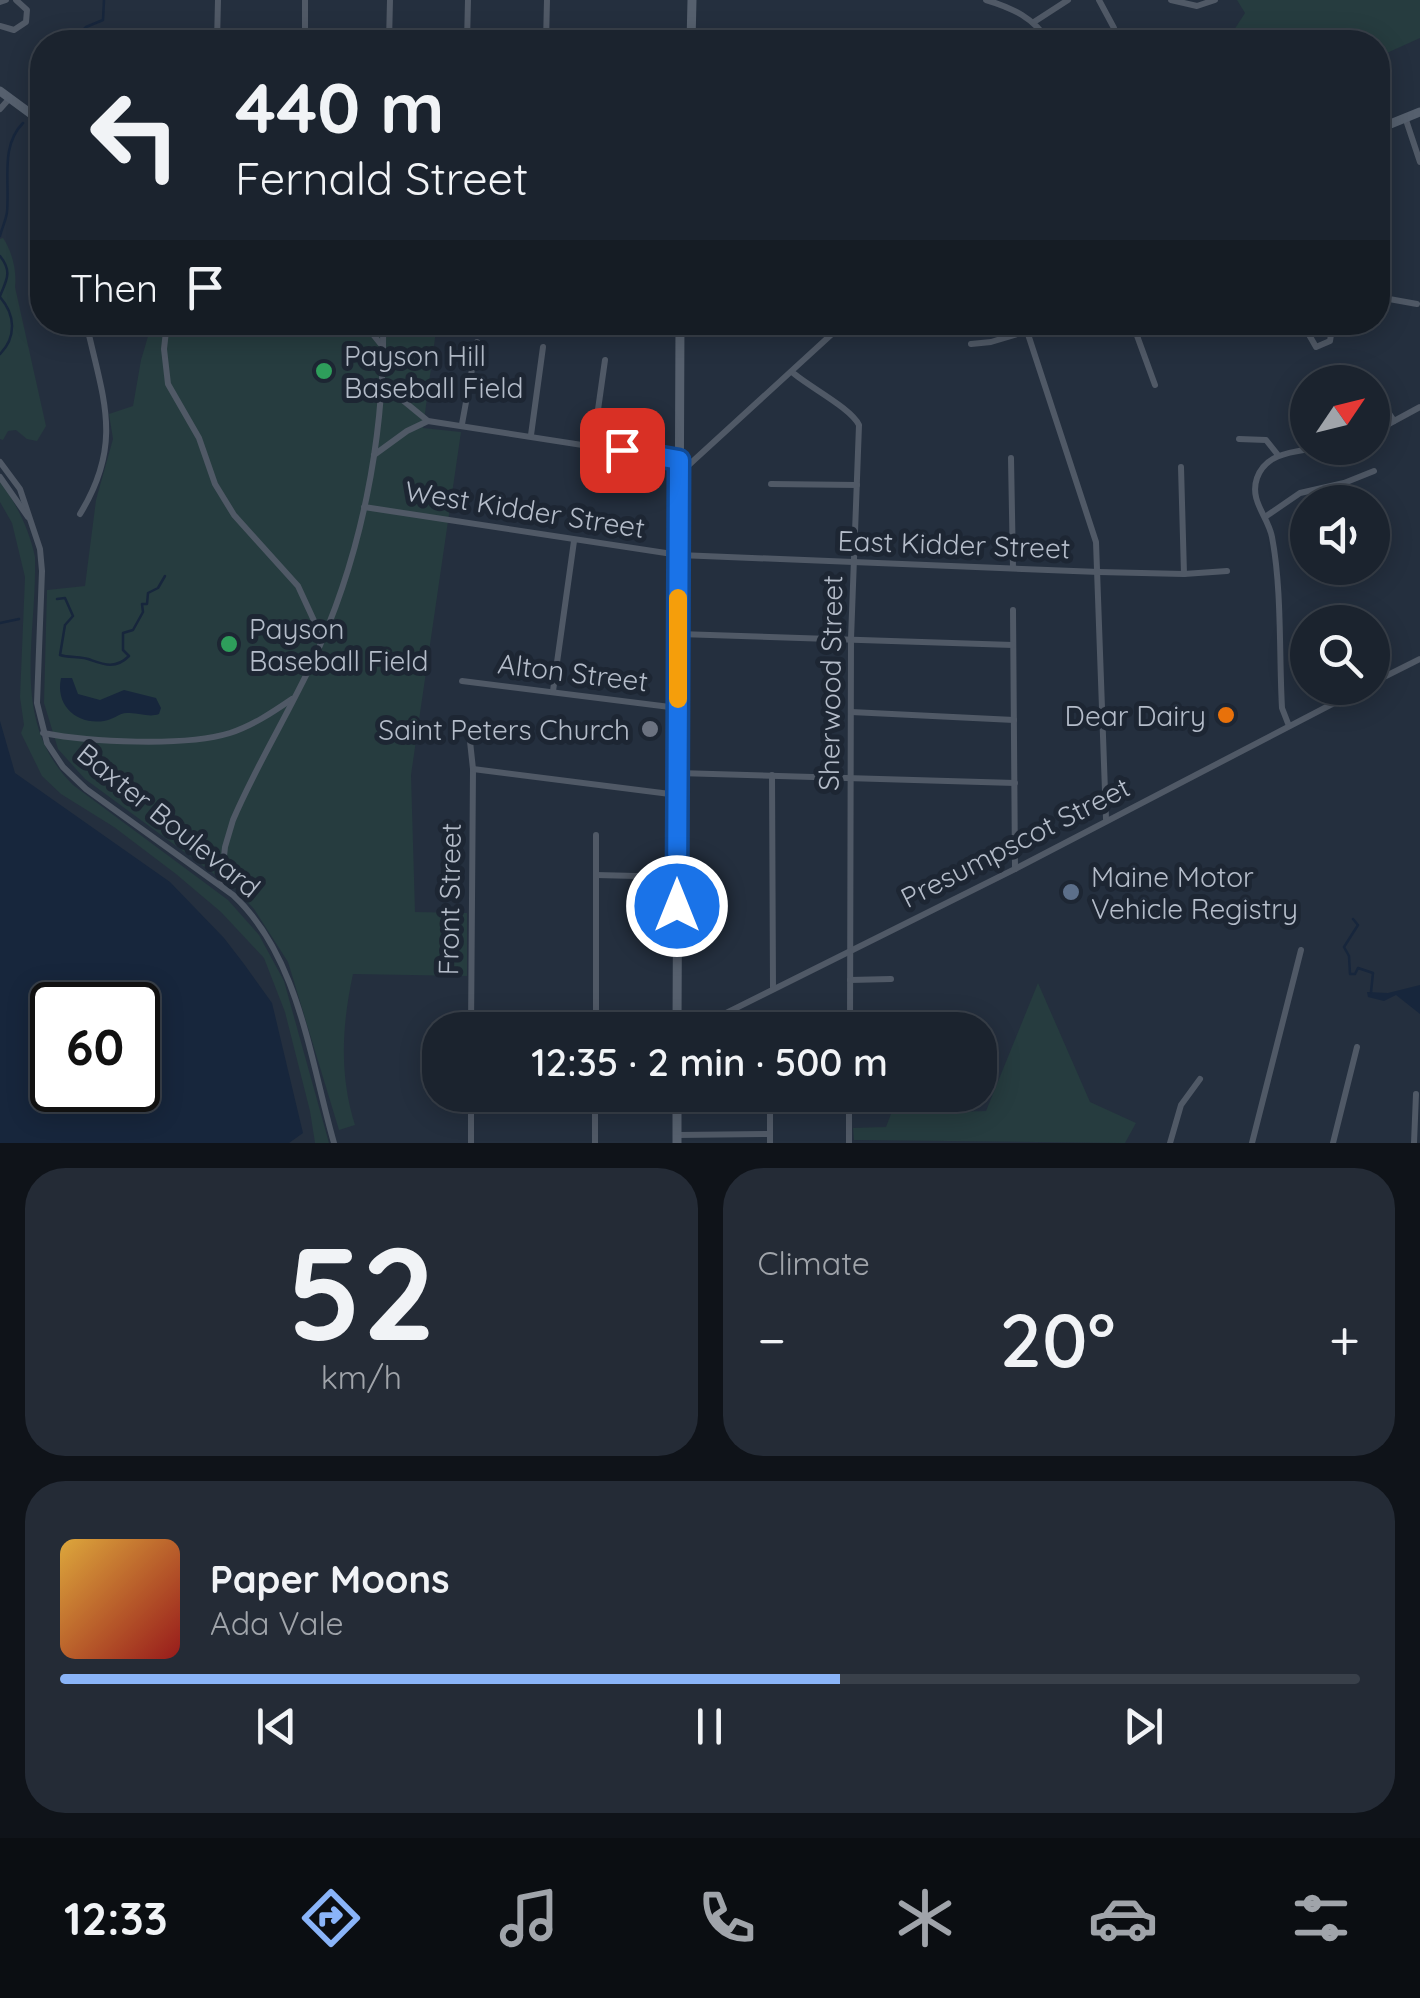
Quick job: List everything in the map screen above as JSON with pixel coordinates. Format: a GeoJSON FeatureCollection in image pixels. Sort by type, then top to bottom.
{"type":"FeatureCollection","features":[{"type":"Feature","properties":{"kind":"main road"},"geometry":{"type":"LineString","coordinates":[[691,30],[692,0]]}},
{"type":"Feature","properties":{"kind":"main road"},"geometry":{"type":"LineString","coordinates":[[3,94],[30,113]]}},
{"type":"Feature","properties":{"kind":"main road"},"geometry":{"type":"LineString","coordinates":[[1390,124],[1420,112]]}},
{"type":"Feature","properties":{"kind":"main road"},"geometry":{"type":"LineString","coordinates":[[680,335],[677,877],[681,1012]]}},
{"type":"Feature","properties":{"kind":"main road"},"geometry":{"type":"LineString","coordinates":[[678,1112],[678,1139]]}},
{"type":"Feature","properties":{"kind":"street"},"geometry":{"type":"LineString","coordinates":[[0,26],[14,30],[26,22],[27,10],[16,0]]}},
{"type":"Feature","properties":{"kind":"street"},"geometry":{"type":"LineString","coordinates":[[218,0],[218,30]]}},
{"type":"Feature","properties":{"kind":"street"},"geometry":{"type":"LineString","coordinates":[[305,30],[306,0]]}},
{"type":"Feature","properties":{"kind":"street"},"geometry":{"type":"LineString","coordinates":[[390,0],[390,30]]}},
{"type":"Feature","properties":{"kind":"street"},"geometry":{"type":"LineString","coordinates":[[467,30],[468,0]]}},
{"type":"Feature","properties":{"kind":"street"},"geometry":{"type":"LineString","coordinates":[[546,30],[547,0]]}},
{"type":"Feature","properties":{"kind":"street"},"geometry":{"type":"LineString","coordinates":[[986,0],[1016,11],[1040,30]]}},
{"type":"Feature","properties":{"kind":"street"},"geometry":{"type":"LineString","coordinates":[[1034,22],[1068,0]]}},
{"type":"Feature","properties":{"kind":"street"},"geometry":{"type":"LineString","coordinates":[[1099,0],[1114,30]]}},
{"type":"Feature","properties":{"kind":"street"},"geometry":{"type":"LineString","coordinates":[[1171,0],[1196,6],[1215,0]]}},
{"type":"Feature","properties":{"kind":"street"},"geometry":{"type":"LineString","coordinates":[[0,109],[3,94]]}},
{"type":"Feature","properties":{"kind":"street"},"geometry":{"type":"LineString","coordinates":[[1405,117],[1420,162]]}},
{"type":"Feature","properties":{"kind":"street"},"geometry":{"type":"LineString","coordinates":[[1390,299],[1417,304]]}},
{"type":"Feature","properties":{"kind":"street"},"geometry":{"type":"LineString","coordinates":[[80,514],[93,493],[109,433],[89,335]]}},
{"type":"Feature","properties":{"kind":"street"},"geometry":{"type":"LineString","coordinates":[[166,335],[168,384],[199,438],[220,495],[298,586],[322,638]]}},
{"type":"Feature","properties":{"kind":"street"},"geometry":{"type":"LineString","coordinates":[[374,335],[384,348]]}},
{"type":"Feature","properties":{"kind":"street"},"geometry":{"type":"LineString","coordinates":[[220,886],[233,820],[322,638],[343,583],[373,456],[383,384],[384,335]]}},
{"type":"Feature","properties":{"kind":"street"},"geometry":{"type":"LineString","coordinates":[[679,474],[831,335]]}},
{"type":"Feature","properties":{"kind":"street"},"geometry":{"type":"LineString","coordinates":[[970,344],[1016,335]]}},
{"type":"Feature","properties":{"kind":"street"},"geometry":{"type":"LineString","coordinates":[[1028,335],[1094,530],[1099,572],[1106,820]]}},
{"type":"Feature","properties":{"kind":"street"},"geometry":{"type":"LineString","coordinates":[[1137,335],[1155,385]]}},
{"type":"Feature","properties":{"kind":"street"},"geometry":{"type":"LineString","coordinates":[[1309,335],[1316,347],[1330,341],[1331,335]]}},
{"type":"Feature","properties":{"kind":"street"},"geometry":{"type":"LineString","coordinates":[[462,424],[477,342]]}},
{"type":"Feature","properties":{"kind":"street"},"geometry":{"type":"LineString","coordinates":[[531,435],[543,347]]}},
{"type":"Feature","properties":{"kind":"street"},"geometry":{"type":"LineString","coordinates":[[593,445],[605,360]]}},
{"type":"Feature","properties":{"kind":"street","name":"Sherwood Street"},"geometry":{"type":"LineString","coordinates":[[792,372],[857,419],[860,432],[852,639],[850,1012]]}},
{"type":"Feature","properties":{"kind":"street"},"geometry":{"type":"LineString","coordinates":[[383,384],[428,421]]}},
{"type":"Feature","properties":{"kind":"street"},"geometry":{"type":"LineString","coordinates":[[1390,423],[1420,407]]}},
{"type":"Feature","properties":{"kind":"street"},"geometry":{"type":"LineString","coordinates":[[1390,416],[1394,421]]}},
{"type":"Feature","properties":{"kind":"street"},"geometry":{"type":"LineString","coordinates":[[373,456],[428,421],[679,460]]}},
{"type":"Feature","properties":{"kind":"street"},"geometry":{"type":"LineString","coordinates":[[1239,439],[1266,440],[1278,455]]}},
{"type":"Feature","properties":{"kind":"street"},"geometry":{"type":"LineString","coordinates":[[1290,453],[1278,455],[1266,465],[1256,480],[1255,498],[1274,547],[1282,708],[1290,726]]}},
{"type":"Feature","properties":{"kind":"street"},"geometry":{"type":"LineString","coordinates":[[1011,458],[1013,568]]}},
{"type":"Feature","properties":{"kind":"street","name":"Baxter Boulevard"},"geometry":{"type":"LineString","coordinates":[[0,462],[20,489],[42,572],[37,703],[42,732],[52,752],[72,776],[220,886],[254,916],[279,957],[334,1143]]}},
{"type":"Feature","properties":{"kind":"street"},"geometry":{"type":"LineString","coordinates":[[1181,467],[1184,574]]}},
{"type":"Feature","properties":{"kind":"street"},"geometry":{"type":"LineString","coordinates":[[1265,517],[1300,493],[1374,471]]}},
{"type":"Feature","properties":{"kind":"street","name":"Baxter Boulevard"},"geometry":{"type":"LineString","coordinates":[[0,478],[32,524]]}},
{"type":"Feature","properties":{"kind":"street"},"geometry":{"type":"LineString","coordinates":[[770,484],[857,484]]}},
{"type":"Feature","properties":{"kind":"street","name":"West Kidder Street"},"geometry":{"type":"LineString","coordinates":[[364,507],[678,555]]}},
{"type":"Feature","properties":{"kind":"street"},"geometry":{"type":"LineString","coordinates":[[553,691],[574,542]]}},
{"type":"Feature","properties":{"kind":"street","name":"East Kidder Street"},"geometry":{"type":"LineString","coordinates":[[678,555],[1099,572],[1227,571]]}},
{"type":"Feature","properties":{"kind":"street"},"geometry":{"type":"LineString","coordinates":[[1013,610],[1015,870]]}},
{"type":"Feature","properties":{"kind":"street"},"geometry":{"type":"LineString","coordinates":[[678,634],[1013,646]]}},
{"type":"Feature","properties":{"kind":"street"},"geometry":{"type":"LineString","coordinates":[[1390,674],[1420,659]]}},
{"type":"Feature","properties":{"kind":"street","name":"Alton Street"},"geometry":{"type":"LineString","coordinates":[[462,682],[678,708]]}},
{"type":"Feature","properties":{"kind":"street"},"geometry":{"type":"LineString","coordinates":[[42,732],[96,741],[212,737],[242,728],[293,698]]}},
{"type":"Feature","properties":{"kind":"street","name":"Presumpscot Street"},"geometry":{"type":"LineString","coordinates":[[727,1012],[1015,870],[1330,705]]}},
{"type":"Feature","properties":{"kind":"street"},"geometry":{"type":"LineString","coordinates":[[851,712],[1014,720]]}},
{"type":"Feature","properties":{"kind":"street","name":"Front Street"},"geometry":{"type":"LineString","coordinates":[[459,725],[469,732],[473,768],[471,1012]]}},
{"type":"Feature","properties":{"kind":"street"},"geometry":{"type":"LineString","coordinates":[[473,768],[678,794]]}},
{"type":"Feature","properties":{"kind":"street"},"geometry":{"type":"LineString","coordinates":[[678,773],[1015,783]]}},
{"type":"Feature","properties":{"kind":"street"},"geometry":{"type":"LineString","coordinates":[[772,776],[773,988]]}},
{"type":"Feature","properties":{"kind":"street"},"geometry":{"type":"LineString","coordinates":[[596,836],[596,1012]]}},
{"type":"Feature","properties":{"kind":"street"},"geometry":{"type":"LineString","coordinates":[[596,874],[677,877]]}},
{"type":"Feature","properties":{"kind":"street"},"geometry":{"type":"LineString","coordinates":[[1252,1143],[1300,950]]}},
{"type":"Feature","properties":{"kind":"street"},"geometry":{"type":"LineString","coordinates":[[850,980],[892,980]]}},
{"type":"Feature","properties":{"kind":"street"},"geometry":{"type":"LineString","coordinates":[[1333,1143],[1358,1047]]}},
{"type":"Feature","properties":{"kind":"street"},"geometry":{"type":"LineString","coordinates":[[1170,1143],[1181,1105],[1200,1079]]}},
{"type":"Feature","properties":{"kind":"street"},"geometry":{"type":"LineString","coordinates":[[1414,1143],[1416,1094]]}},
{"type":"Feature","properties":{"kind":"street"},"geometry":{"type":"LineString","coordinates":[[471,1112],[471,1143]]}},
{"type":"Feature","properties":{"kind":"street"},"geometry":{"type":"LineString","coordinates":[[595,1112],[595,1143]]}},
{"type":"Feature","properties":{"kind":"street"},"geometry":{"type":"LineString","coordinates":[[678,1139],[770,1138],[770,1112]]}},
{"type":"Feature","properties":{"kind":"street"},"geometry":{"type":"LineString","coordinates":[[849,1143],[850,1112]]}},
{"type":"Feature","properties":{"kind":"green space"},"geometry":{"type":"Polygon","coordinates":[[[1237,0],[1420,0],[1420,38],[1390,52],[1390,30],[1234,30],[1245,13],[1237,0]]]}},
{"type":"Feature","properties":{"kind":"green space"},"geometry":{"type":"Polygon","coordinates":[[[3,238],[13,261],[15,287],[46,426],[37,441],[16,430],[8,431],[0,439],[3,238]]]}},
{"type":"Feature","properties":{"kind":"green space"},"geometry":{"type":"Polygon","coordinates":[[[148,335],[435,335],[423,428],[461,432],[411,775],[415,912],[467,913],[467,976],[353,974],[344,1050],[346,1087],[355,1125],[339,1130],[288,962],[254,909],[236,890],[85,779],[58,749],[44,703],[47,590],[85,586],[96,500],[113,439],[109,414],[133,406],[148,335]]]}},
{"type":"Feature","properties":{"kind":"green space"},"geometry":{"type":"Polygon","coordinates":[[[0,480],[21,517],[35,557],[31,678],[40,734],[53,760],[73,785],[228,900],[259,935],[284,981],[329,1143],[315,1143],[285,1012],[264,958],[221,912],[176,874],[114,827],[61,794],[42,776],[21,733],[25,577],[12,523],[0,502],[0,480]]]}},
{"type":"Feature","properties":{"kind":"green space"},"geometry":{"type":"Polygon","coordinates":[[[1038,983],[1090,1102],[1136,1123],[1125,1143],[854,1140],[853,1128],[886,1127],[891,1114],[997,1112],[997,1084],[1038,983]]]}},
{"type":"Feature","properties":{"kind":"water"},"geometry":{"type":"Polygon","coordinates":[[[61,678],[72,678],[78,694],[100,700],[124,690],[156,698],[161,708],[159,714],[127,713],[104,721],[85,720],[65,705],[61,678]]]}},
{"type":"Feature","properties":{"kind":"water"},"geometry":{"type":"Polygon","coordinates":[[[0,721],[15,773],[170,882],[224,938],[272,1003],[303,1133],[289,1143],[0,1143],[0,721]]]}},
{"type":"Feature","properties":{"kind":"water"},"geometry":{"type":"Polygon","coordinates":[[[1420,985],[1420,1014],[1396,995],[1384,1001],[1368,997],[1367,992],[1388,993],[1420,985]]]}},
{"type":"Feature","properties":{"kind":"waterway"},"geometry":{"type":"LineString","coordinates":[[83,30],[103,20],[104,0]]}},
{"type":"Feature","properties":{"kind":"waterway"},"geometry":{"type":"LineString","coordinates":[[0,236],[7,212],[11,142],[23,123]]}},
{"type":"Feature","properties":{"kind":"waterway"},"geometry":{"type":"LineString","coordinates":[[0,256],[7,272],[0,296]]}},
{"type":"Feature","properties":{"kind":"waterway"},"geometry":{"type":"LineString","coordinates":[[0,297],[12,326],[0,354]]}},
{"type":"Feature","properties":{"kind":"waterway"},"geometry":{"type":"LineString","coordinates":[[57,599],[65,598],[73,616],[65,625],[60,655],[115,664],[129,656],[123,650],[123,633],[133,630],[143,612],[142,604],[147,604],[148,593],[158,588],[165,576]]}},
{"type":"Feature","properties":{"kind":"waterway"},"geometry":{"type":"LineString","coordinates":[[0,623],[19,619]]}},
{"type":"Feature","properties":{"kind":"waterway"},"geometry":{"type":"LineString","coordinates":[[1353,919],[1358,925],[1344,947],[1350,974],[1358,968],[1373,973],[1371,992]]}},
{"type":"Feature","properties":{"kind":"slow traffic"},"geometry":{"type":"LineString","coordinates":[[678,598],[678,699]]}},
{"type":"Feature","properties":{"kind":"place","name":"Payson Hill Baseball Field"},"geometry":{"type":"Point","coordinates":[324,371]}},
{"type":"Feature","properties":{"kind":"place","name":"Payson Baseball Field"},"geometry":{"type":"Point","coordinates":[229,644]}},
{"type":"Feature","properties":{"kind":"place","name":"Dear Dairy"},"geometry":{"type":"Point","coordinates":[1226,715]}},
{"type":"Feature","properties":{"kind":"place","name":"Saint Peters Church"},"geometry":{"type":"Point","coordinates":[650,729]}},
{"type":"Feature","properties":{"kind":"place","name":"Maine Motor Vehicle Registry"},"geometry":{"type":"Point","coordinates":[1071,892]}},
{"type":"Feature","properties":{"kind":"route"},"geometry":{"type":"LineString","coordinates":[[622,450],[679,460],[677,906]]}}]}
